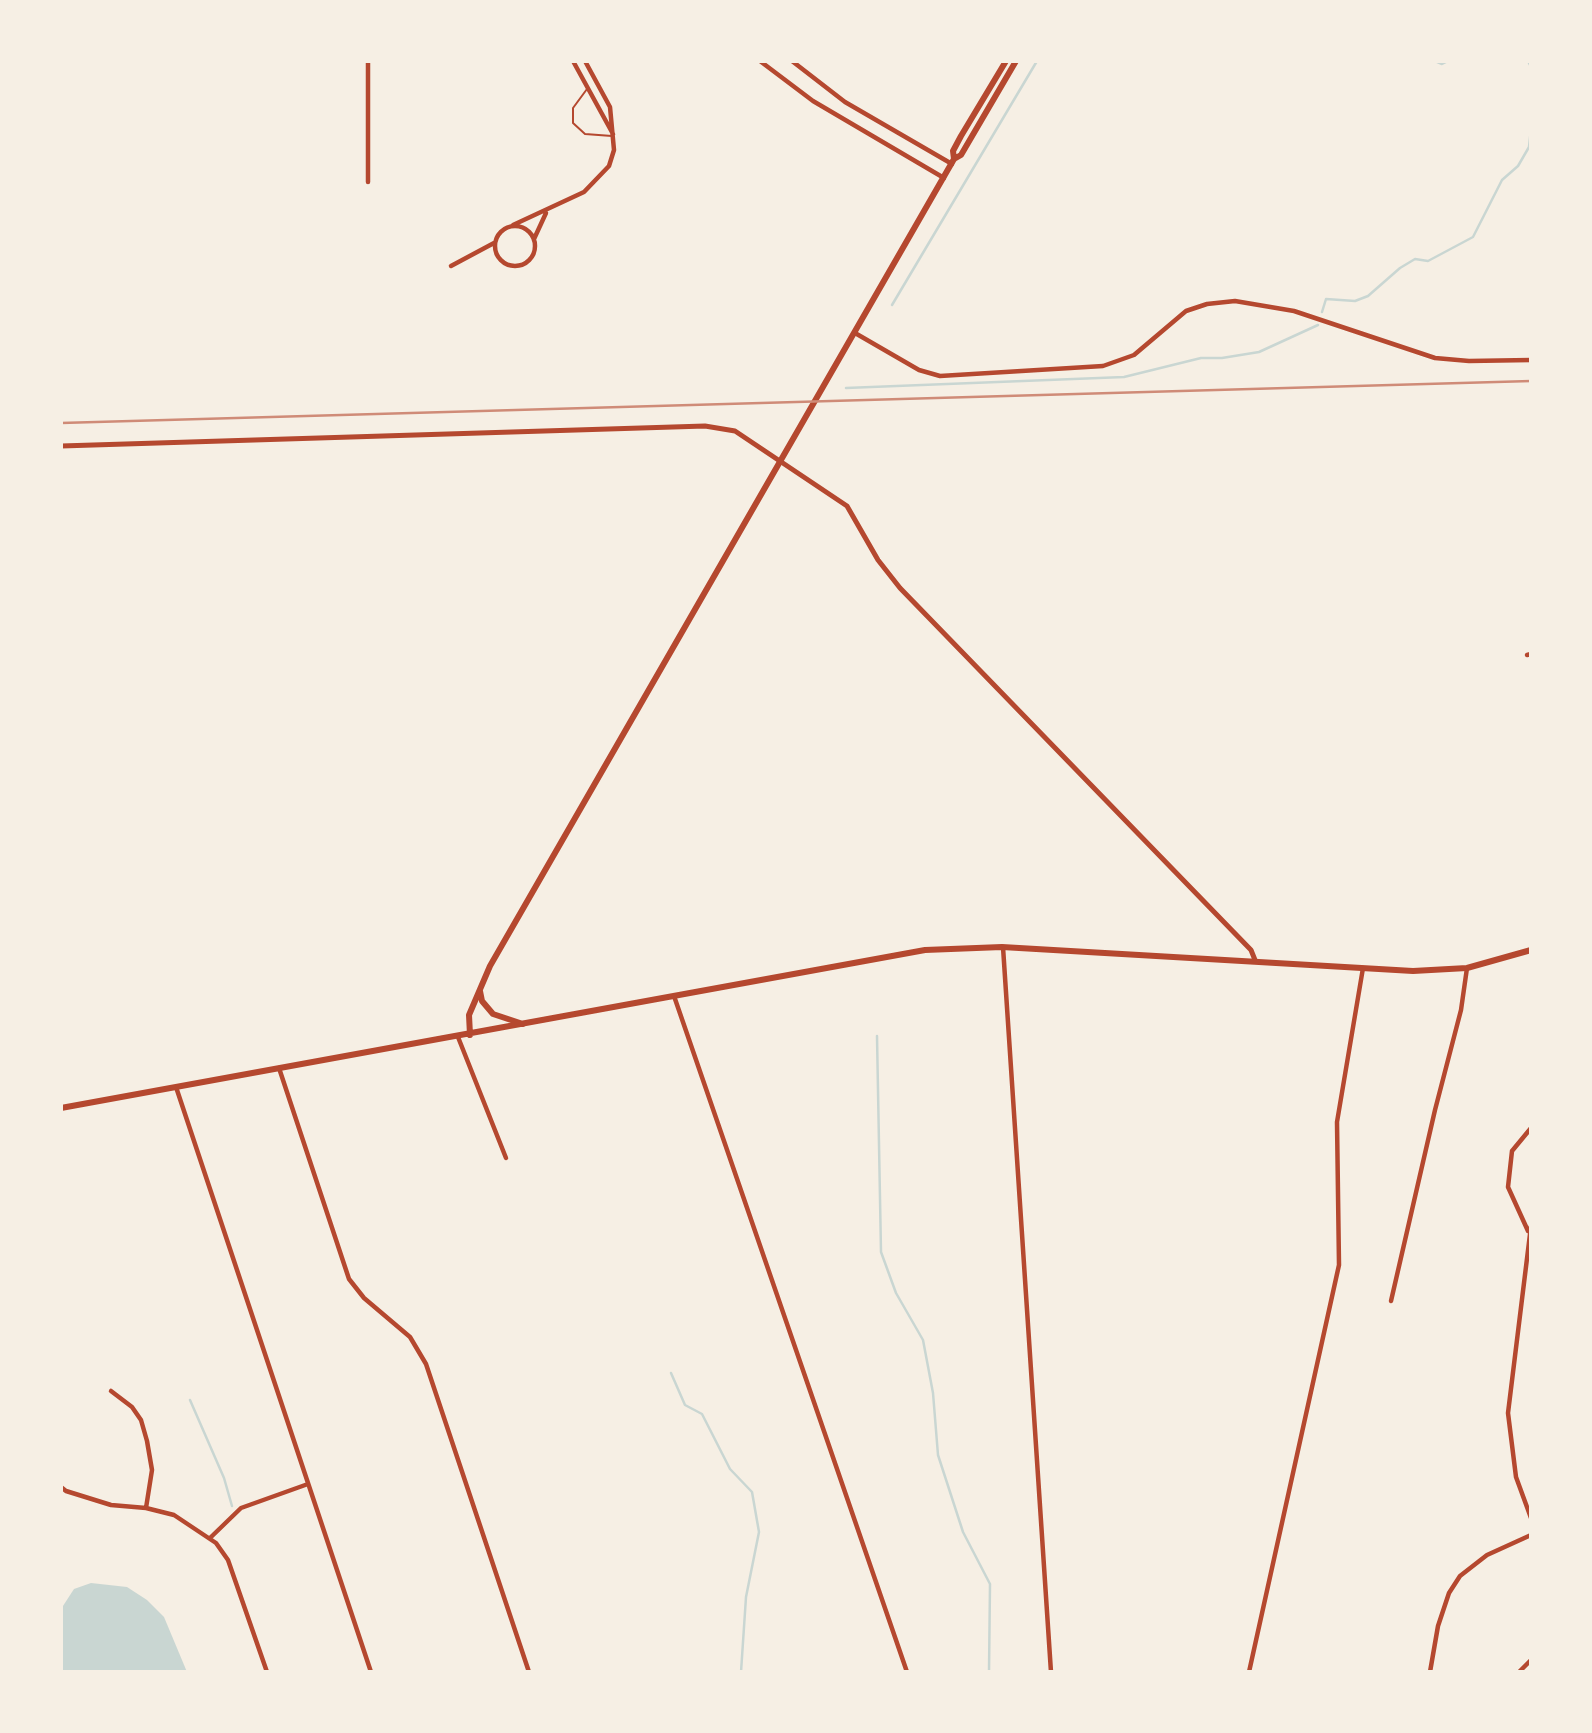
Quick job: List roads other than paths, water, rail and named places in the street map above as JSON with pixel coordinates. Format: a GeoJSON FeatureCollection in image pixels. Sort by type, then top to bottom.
{"type":"FeatureCollection","features":[{"type":"Feature","properties":{"kind":"main road"},"geometry":{"type":"LineString","coordinates":[[953,162],[953,151],[1006,61]]}},
{"type":"Feature","properties":{"kind":"main road"},"geometry":{"type":"LineString","coordinates":[[470,1035],[469,1015],[482,982],[953,162],[961,155],[1016,61]]}},
{"type":"Feature","properties":{"kind":"main road"},"geometry":{"type":"LineString","coordinates":[[61,1108],[525,1025],[902,952],[1003,947],[1413,971],[1467,968],[1531,950]]}},
{"type":"Feature","properties":{"kind":"main road"},"geometry":{"type":"LineString","coordinates":[[482,982],[480,992],[486,1007],[500,1018],[525,1025]]}},
{"type":"Feature","properties":{"kind":"street"},"geometry":{"type":"LineString","coordinates":[[368,61],[368,182]]}},
{"type":"Feature","properties":{"kind":"street"},"geometry":{"type":"LineString","coordinates":[[573,61],[613,136]]}},
{"type":"Feature","properties":{"kind":"street"},"geometry":{"type":"LineString","coordinates":[[451,266],[494,243],[500,231],[547,212],[596,182],[608,166],[614,150],[610,107],[585,61]]}},
{"type":"Feature","properties":{"kind":"street"},"geometry":{"type":"LineString","coordinates":[[760,61],[813,101],[944,178]]}},
{"type":"Feature","properties":{"kind":"street"},"geometry":{"type":"LineString","coordinates":[[792,61],[845,102],[953,162]]}},
{"type":"Feature","properties":{"kind":"street"},"geometry":{"type":"LineString","coordinates":[[494,243],[497,257],[514,266],[531,258],[534,239],[547,212]]}},
{"type":"Feature","properties":{"kind":"street"},"geometry":{"type":"LineString","coordinates":[[513,225],[526,229],[534,239]]}},
{"type":"Feature","properties":{"kind":"street"},"geometry":{"type":"LineString","coordinates":[[855,333],[919,370],[940,376],[1103,366],[1129,358],[1186,311],[1207,304],[1245,302],[1294,311],[1435,358],[1469,361],[1531,360]]}},
{"type":"Feature","properties":{"kind":"street"},"geometry":{"type":"LineString","coordinates":[[61,446],[705,426],[735,431],[847,506],[878,560],[900,588],[1251,950],[1255,960]]}},
{"type":"Feature","properties":{"kind":"street"},"geometry":{"type":"LineString","coordinates":[[1003,947],[1051,1672]]}},
{"type":"Feature","properties":{"kind":"street"},"geometry":{"type":"LineString","coordinates":[[1249,1672],[1339,1265],[1337,1122],[1363,968]]}},
{"type":"Feature","properties":{"kind":"street"},"geometry":{"type":"LineString","coordinates":[[1391,1301],[1461,1010],[1467,968]]}},
{"type":"Feature","properties":{"kind":"street"},"geometry":{"type":"LineString","coordinates":[[674,995],[906,1672]]}},
{"type":"Feature","properties":{"kind":"street"},"geometry":{"type":"LineString","coordinates":[[458,1037],[506,1158]]}},
{"type":"Feature","properties":{"kind":"street"},"geometry":{"type":"LineString","coordinates":[[279,1068],[349,1279],[364,1298],[410,1337],[426,1364],[529,1672]]}},
{"type":"Feature","properties":{"kind":"street"},"geometry":{"type":"LineString","coordinates":[[175,1087],[371,1672]]}},
{"type":"Feature","properties":{"kind":"street"},"geometry":{"type":"LineString","coordinates":[[1529,1235],[1508,1187],[1513,1151],[1531,1128]]}},
{"type":"Feature","properties":{"kind":"street"},"geometry":{"type":"LineString","coordinates":[[1531,1226],[1508,1413],[1516,1477],[1531,1518]]}},
{"type":"Feature","properties":{"kind":"street"},"geometry":{"type":"LineString","coordinates":[[111,1391],[132,1407],[141,1420],[152,1470],[146,1508]]}},
{"type":"Feature","properties":{"kind":"street"},"geometry":{"type":"LineString","coordinates":[[210,1538],[240,1508],[308,1484]]}},
{"type":"Feature","properties":{"kind":"street"},"geometry":{"type":"LineString","coordinates":[[61,1487],[111,1505],[146,1508],[174,1515],[210,1538],[228,1560],[267,1672]]}},
{"type":"Feature","properties":{"kind":"street"},"geometry":{"type":"LineString","coordinates":[[1430,1672],[1438,1626],[1449,1594],[1460,1576],[1487,1555],[1531,1535]]}},
{"type":"Feature","properties":{"kind":"street"},"geometry":{"type":"LineString","coordinates":[[1519,1672],[1531,1660]]}},
{"type":"Feature","properties":{"kind":"lane"},"geometry":{"type":"LineString","coordinates":[[588,89],[573,108],[573,123],[585,134],[613,136]]}},
{"type":"Feature","properties":{"kind":"waterway"},"geometry":{"type":"LineString","coordinates":[[892,305],[1037,61]]}},
{"type":"Feature","properties":{"kind":"waterway"},"geometry":{"type":"LineString","coordinates":[[1435,61],[1442,64],[1448,61]]}},
{"type":"Feature","properties":{"kind":"waterway"},"geometry":{"type":"LineString","coordinates":[[1528,61],[1531,67]]}},
{"type":"Feature","properties":{"kind":"waterway"},"geometry":{"type":"LineString","coordinates":[[1322,312],[1326,299],[1355,301],[1368,296],[1400,268],[1415,259],[1428,261],[1473,237],[1502,180],[1518,166],[1529,147],[1531,129]]}},
{"type":"Feature","properties":{"kind":"waterway"},"geometry":{"type":"LineString","coordinates":[[846,388],[1124,377],[1201,358],[1222,358],[1259,352],[1318,325]]}},
{"type":"Feature","properties":{"kind":"waterway"},"geometry":{"type":"LineString","coordinates":[[877,1036],[881,1252],[896,1293],[923,1340],[933,1393],[938,1455],[963,1532],[990,1584],[989,1672]]}},
{"type":"Feature","properties":{"kind":"waterway"},"geometry":{"type":"LineString","coordinates":[[671,1373],[685,1405],[702,1414],[730,1469],[752,1492],[759,1532],[746,1597],[741,1672]]}},
{"type":"Feature","properties":{"kind":"waterway"},"geometry":{"type":"LineString","coordinates":[[190,1400],[224,1478],[232,1506]]}},
{"type":"Feature","properties":{"kind":"railway"},"geometry":{"type":"LineString","coordinates":[[61,423],[1531,381]]}}]}
